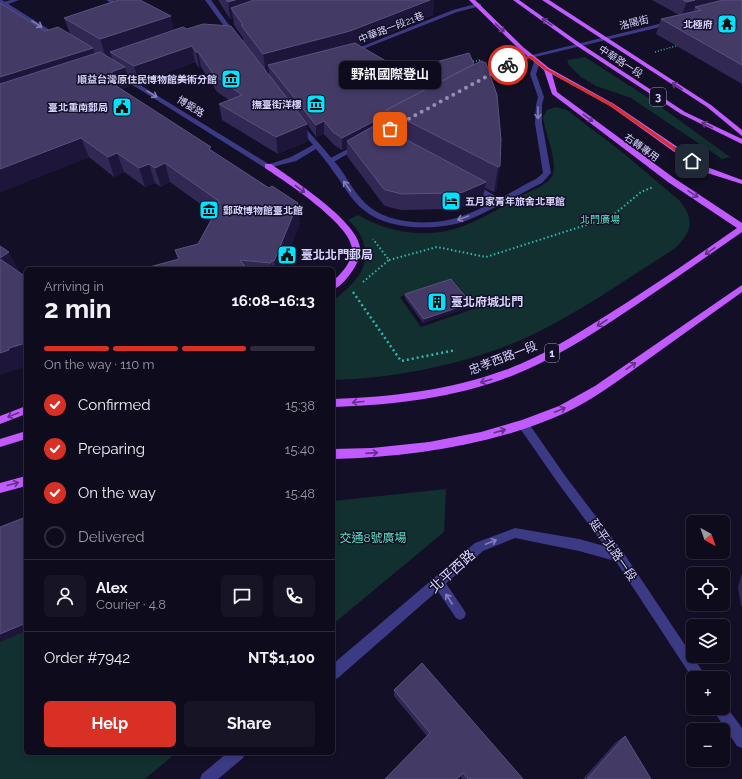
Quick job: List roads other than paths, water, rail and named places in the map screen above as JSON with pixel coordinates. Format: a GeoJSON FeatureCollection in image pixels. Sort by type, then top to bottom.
{"type":"FeatureCollection","features":[{"type":"Feature","properties":{"kind":"main road"},"geometry":{"type":"LineString","coordinates":[[472,0],[479,5],[494,22],[537,62],[547,69],[612,105],[704,169],[742,182]]}},
{"type":"Feature","properties":{"kind":"main road","name":"中華路一段"},"geometry":{"type":"LineString","coordinates":[[516,0],[579,45],[683,113],[742,142]]}},
{"type":"Feature","properties":{"kind":"main road","name":"中華路一段"},"geometry":{"type":"LineString","coordinates":[[546,0],[709,106],[742,134]]}},
{"type":"Feature","properties":{"kind":"main road","name":"右轉專用"},"geometry":{"type":"LineString","coordinates":[[547,69],[554,93],[671,180],[742,228]]}},
{"type":"Feature","properties":{"kind":"main road"},"geometry":{"type":"LineString","coordinates":[[268,166],[312,197],[351,235],[356,248],[353,261],[350,268],[335,284]]}},
{"type":"Feature","properties":{"kind":"main road","name":"忠孝西路一段"},"geometry":{"type":"LineString","coordinates":[[335,403],[406,398],[466,386],[496,378],[523,367],[563,348],[655,289],[742,228]]}},
{"type":"Feature","properties":{"kind":"main road"},"geometry":{"type":"LineString","coordinates":[[335,454],[372,453],[429,447],[480,436],[523,424],[563,409],[599,389],[742,288]]}},
{"type":"Feature","properties":{"kind":"main road"},"geometry":{"type":"LineString","coordinates":[[0,420],[24,411]]}},
{"type":"Feature","properties":{"kind":"main road"},"geometry":{"type":"LineString","coordinates":[[0,443],[24,436]]}},
{"type":"Feature","properties":{"kind":"main road"},"geometry":{"type":"LineString","coordinates":[[0,488],[24,481]]}},
{"type":"Feature","properties":{"kind":"street"},"geometry":{"type":"LineString","coordinates":[[1,3],[16,0]]}},
{"type":"Feature","properties":{"kind":"street"},"geometry":{"type":"LineString","coordinates":[[109,0],[130,11]]}},
{"type":"Feature","properties":{"kind":"street"},"geometry":{"type":"LineString","coordinates":[[208,0],[240,44]]}},
{"type":"Feature","properties":{"kind":"street"},"geometry":{"type":"LineString","coordinates":[[1,3],[61,39]]}},
{"type":"Feature","properties":{"kind":"street","name":"中華路一段21巷"},"geometry":{"type":"LineString","coordinates":[[342,55],[455,11],[479,5]]}},
{"type":"Feature","properties":{"kind":"street","name":"洛陽街"},"geometry":{"type":"LineString","coordinates":[[470,86],[506,66],[531,56],[680,20]]}},
{"type":"Feature","properties":{"kind":"street"},"geometry":{"type":"LineString","coordinates":[[218,27],[233,22]]}},
{"type":"Feature","properties":{"kind":"street"},"geometry":{"type":"LineString","coordinates":[[293,115],[357,198],[369,210],[379,216],[408,224],[440,224],[454,222],[539,181],[547,173],[548,167],[537,108],[541,97],[534,74],[537,62]]}},
{"type":"Feature","properties":{"kind":"street","name":"博愛路"},"geometry":{"type":"LineString","coordinates":[[113,71],[268,166]]}},
{"type":"Feature","properties":{"kind":"street"},"geometry":{"type":"LineString","coordinates":[[329,161],[364,143]]}},
{"type":"Feature","properties":{"kind":"street"},"geometry":{"type":"LineString","coordinates":[[268,166],[282,164],[295,159],[316,146]]}},
{"type":"Feature","properties":{"kind":"street"},"geometry":{"type":"LineString","coordinates":[[469,184],[500,201]]}},
{"type":"Feature","properties":{"kind":"street","name":"延平北路一段"},"geometry":{"type":"LineString","coordinates":[[523,424],[562,480],[619,556],[695,671]]}},
{"type":"Feature","properties":{"kind":"street","name":"北平西路"},"geometry":{"type":"LineString","coordinates":[[335,671],[479,547],[515,533],[579,545],[619,556]]}},
{"type":"Feature","properties":{"kind":"street"},"geometry":{"type":"LineString","coordinates":[[439,583],[460,614]]}},
{"type":"Feature","properties":{"kind":"street"},"geometry":{"type":"LineString","coordinates":[[725,715],[742,741]]}},
{"type":"Feature","properties":{"kind":"street"},"geometry":{"type":"LineString","coordinates":[[207,779],[236,755]]}},
{"type":"Feature","properties":{"kind":"place","name":"北極府"},"geometry":{"type":"Point","coordinates":[727,24]}},
{"type":"Feature","properties":{"kind":"place","name":"順益台灣原住民博物館美術分館"},"geometry":{"type":"Point","coordinates":[231,79]}},
{"type":"Feature","properties":{"kind":"place","name":"撫臺街洋樓"},"geometry":{"type":"Point","coordinates":[316,104]}},
{"type":"Feature","properties":{"kind":"place","name":"臺北重南郵局"},"geometry":{"type":"Point","coordinates":[122,107]}},
{"type":"Feature","properties":{"kind":"place","name":"野訊國際登山"},"geometry":{"type":"Point","coordinates":[390,129]}},
{"type":"Feature","properties":{"kind":"place","name":"五月家青年旅舍北車館"},"geometry":{"type":"Point","coordinates":[451,201]}},
{"type":"Feature","properties":{"kind":"place","name":"郵政博物館臺北館"},"geometry":{"type":"Point","coordinates":[209,210]}},
{"type":"Feature","properties":{"kind":"place","name":"臺北北門郵局"},"geometry":{"type":"Point","coordinates":[287,255]}},
{"type":"Feature","properties":{"kind":"place","name":"臺北府城北門"},"geometry":{"type":"Point","coordinates":[437,302]}},
{"type":"Feature","properties":{"kind":"park label","name":"北門廣場"},"geometry":{"type":"Point","coordinates":[600,219]}},
{"type":"Feature","properties":{"kind":"park label","name":"交通8號廣場"},"geometry":{"type":"Point","coordinates":[373,538]}}]}
